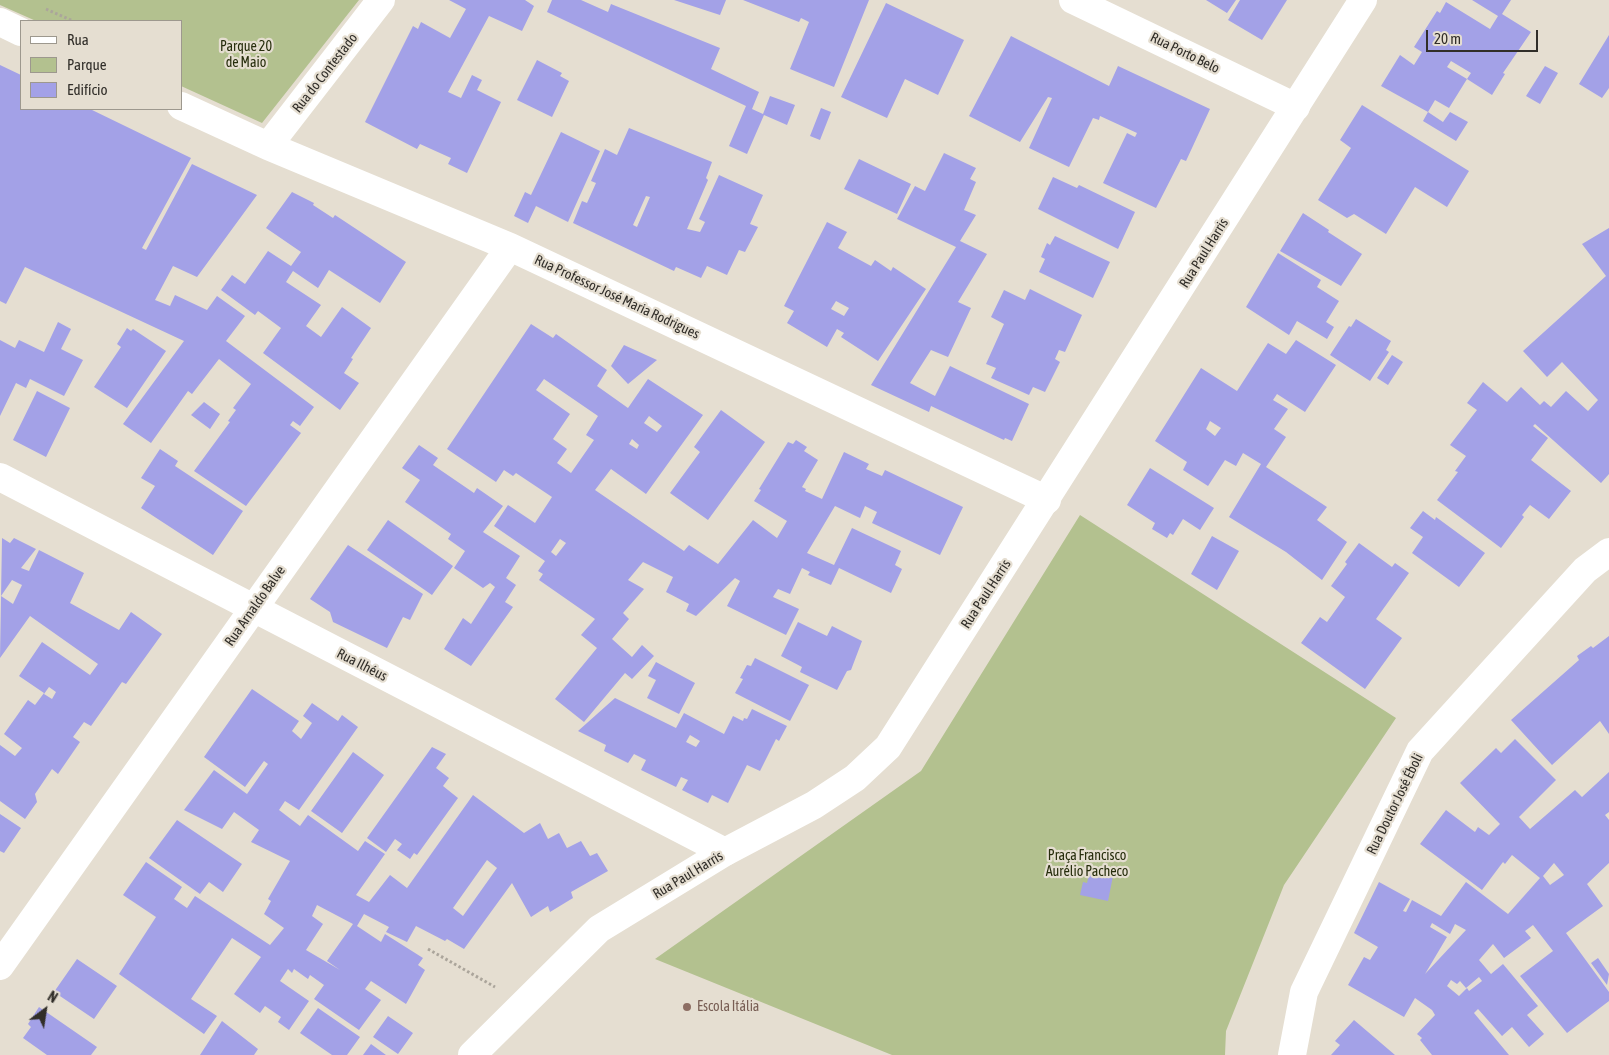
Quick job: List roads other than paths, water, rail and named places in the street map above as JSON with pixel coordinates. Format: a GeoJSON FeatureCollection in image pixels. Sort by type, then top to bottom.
{"type":"FeatureCollection","features":[{"type":"Feature","properties":{"kind":"street","name":"Rua do Contestado"},"geometry":{"type":"LineString","coordinates":[[268,146],[382,0]]}},
{"type":"Feature","properties":{"kind":"street","name":"Rua Porto Belo"},"geometry":{"type":"LineString","coordinates":[[1073,0],[1296,107]]}},
{"type":"Feature","properties":{"kind":"street","name":"Rua Paul Harris"},"geometry":{"type":"LineString","coordinates":[[472,1055],[599,929],[725,852],[814,805],[855,778],[888,747],[1047,500],[1363,0]]}},
{"type":"Feature","properties":{"kind":"street"},"geometry":{"type":"LineString","coordinates":[[0,22],[20,32]]}},
{"type":"Feature","properties":{"kind":"street","name":"Rua Professor José Maria Rodrigues"},"geometry":{"type":"LineString","coordinates":[[182,106],[268,146],[510,247],[1047,500]]}},
{"type":"Feature","properties":{"kind":"street","name":"Rua Arnaldo Balve"},"geometry":{"type":"LineString","coordinates":[[0,966],[510,247]]}},
{"type":"Feature","properties":{"kind":"street","name":"Rua Ilhéus"},"geometry":{"type":"LineString","coordinates":[[0,477],[725,852]]}},
{"type":"Feature","properties":{"kind":"street","name":"Rua Doutor José Éboli"},"geometry":{"type":"LineString","coordinates":[[1292,1055],[1304,992],[1420,751],[1585,570],[1609,552]]}},
{"type":"Feature","properties":{"kind":"place","name":"Escola Itália"},"geometry":{"type":"Point","coordinates":[687,1007]}},
{"type":"Feature","properties":{"kind":"park label","name":"Parque 20 de Maio"},"geometry":{"type":"Point","coordinates":[246,56]}},
{"type":"Feature","properties":{"kind":"park label","name":"Praça Francisco Aurélio Pacheco"},"geometry":{"type":"Point","coordinates":[1087,864]}}]}
